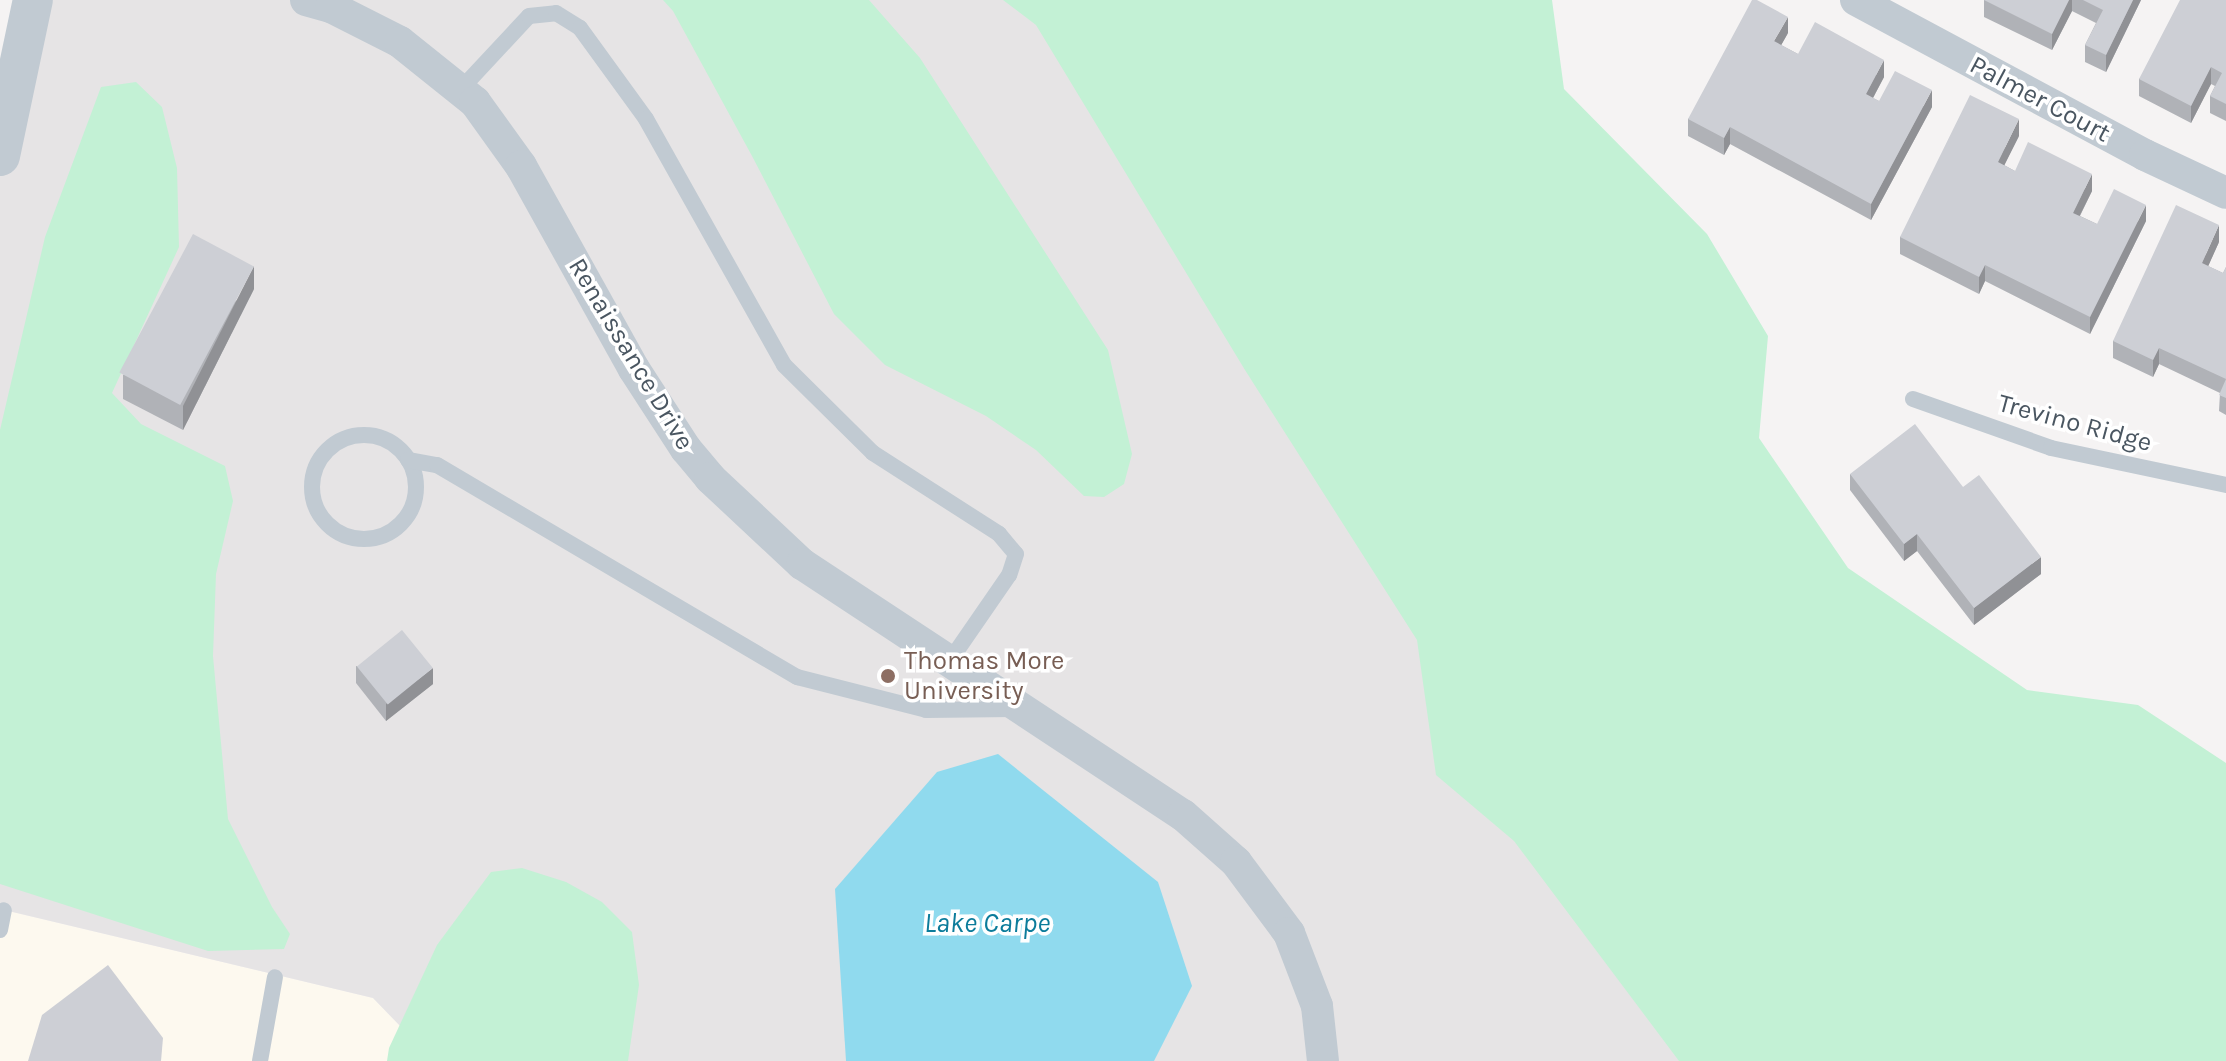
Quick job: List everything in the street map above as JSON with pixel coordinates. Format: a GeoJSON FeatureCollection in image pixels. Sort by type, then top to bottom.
{"type":"FeatureCollection","features":[{"type":"Feature","properties":{"kind":"street"},"geometry":{"type":"LineString","coordinates":[[0,156],[33,0]]}},
{"type":"Feature","properties":{"kind":"street","name":"Renaissance Drive"},"geometry":{"type":"LineString","coordinates":[[306,0],[331,7],[400,42],[475,102],[521,166],[634,369],[686,449],[710,478],[802,564],[1183,815],[1236,862],[1289,933],[1317,1006],[1323,1061]]}},
{"type":"Feature","properties":{"kind":"street","name":"Palmer Court"},"geometry":{"type":"LineString","coordinates":[[1856,0],[2145,155],[2226,193]]}},
{"type":"Feature","properties":{"kind":"lane"},"geometry":{"type":"LineString","coordinates":[[460,90],[529,16],[556,13],[580,28],[646,119],[784,365],[873,453],[999,534],[1016,554],[1009,575],[949,662]]}},
{"type":"Feature","properties":{"kind":"lane","name":"Trevino Ridge"},"geometry":{"type":"LineString","coordinates":[[1913,399],[2051,448],[2226,485]]}},
{"type":"Feature","properties":{"kind":"lane"},"geometry":{"type":"LineString","coordinates":[[408,460],[415,476],[414,502],[401,524],[387,535],[370,539],[338,533],[317,511],[312,482],[324,454],[335,444],[364,435],[381,438],[396,446],[408,460],[437,465],[797,677],[926,710],[1023,709]]}},
{"type":"Feature","properties":{"kind":"lane"},"geometry":{"type":"LineString","coordinates":[[0,930],[4,910]]}},
{"type":"Feature","properties":{"kind":"lane"},"geometry":{"type":"LineString","coordinates":[[260,1061],[275,977]]}},
{"type":"Feature","properties":{"kind":"shaded area","name":"Thomas More University"},"geometry":{"type":"Polygon","coordinates":[[[33,0],[1548,0],[1470,443],[2226,1061],[434,1061],[373,998],[0,909],[0,156],[33,0]]]}},
{"type":"Feature","properties":{"kind":"shaded area"},"geometry":{"type":"Polygon","coordinates":[[[0,909],[373,998],[434,1061],[0,1061],[0,909]]]}},
{"type":"Feature","properties":{"kind":"green space"},"geometry":{"type":"Polygon","coordinates":[[[663,0],[869,0],[920,58],[1108,350],[1132,454],[1124,484],[1104,497],[1084,496],[1036,450],[986,416],[885,365],[834,314],[752,156],[673,11],[663,0]]]}},
{"type":"Feature","properties":{"kind":"green space"},"geometry":{"type":"Polygon","coordinates":[[[1003,0],[1552,0],[1564,89],[1707,234],[1768,336],[1759,438],[1848,568],[2027,690],[2138,705],[2226,763],[2226,1061],[1679,1061],[1514,841],[1436,775],[1417,640],[1245,370],[1036,25],[1003,0]]]}},
{"type":"Feature","properties":{"kind":"green space"},"geometry":{"type":"Polygon","coordinates":[[[136,82],[162,107],[177,168],[179,247],[112,393],[141,424],[225,466],[233,501],[216,574],[213,656],[228,819],[272,907],[290,934],[284,949],[208,951],[0,884],[0,430],[45,237],[101,87],[136,82]]]}},
{"type":"Feature","properties":{"kind":"green space"},"geometry":{"type":"Polygon","coordinates":[[[522,868],[566,882],[602,902],[632,932],[639,985],[628,1061],[387,1061],[389,1048],[437,945],[491,872],[522,868]]]}},
{"type":"Feature","properties":{"kind":"water","name":"Lake Carpe"},"geometry":{"type":"Polygon","coordinates":[[[998,754],[1158,882],[1192,986],[1154,1061],[846,1061],[835,889],[937,772],[998,754]]]}},
{"type":"Feature","properties":{"kind":"building"},"geometry":{"type":"Polygon","coordinates":[[[1752,0],[1788,17],[1774,41],[1798,54],[1815,22],[1884,60],[1866,94],[1879,101],[1895,71],[1932,90],[1871,204],[1730,127],[1724,138],[1688,119],[1752,0]]]}},
{"type":"Feature","properties":{"kind":"building"},"geometry":{"type":"Polygon","coordinates":[[[1984,0],[2069,0],[2052,34],[1984,0]]]}},
{"type":"Feature","properties":{"kind":"building"},"geometry":{"type":"Polygon","coordinates":[[[2083,0],[2133,0],[2106,55],[2085,45],[2103,10],[2083,0]]]}},
{"type":"Feature","properties":{"kind":"building"},"geometry":{"type":"Polygon","coordinates":[[[2180,0],[2226,0],[2226,104],[2210,96],[2222,73],[2211,67],[2191,106],[2139,79],[2180,0]]]}},
{"type":"Feature","properties":{"kind":"building"},"geometry":{"type":"Polygon","coordinates":[[[1970,95],[2019,119],[1998,162],[2015,171],[2028,142],[2092,174],[2073,213],[2097,224],[2114,189],[2146,205],[2090,317],[1985,265],[1979,277],[1900,237],[1970,95]]]}},
{"type":"Feature","properties":{"kind":"building"},"geometry":{"type":"Polygon","coordinates":[[[2176,205],[2219,225],[2202,263],[2223,273],[2226,267],[2226,379],[2159,348],[2153,360],[2113,341],[2176,205]]]}},
{"type":"Feature","properties":{"kind":"building"},"geometry":{"type":"Polygon","coordinates":[[[193,234],[254,266],[180,405],[119,373],[193,234]]]}},
{"type":"Feature","properties":{"kind":"building"},"geometry":{"type":"Polygon","coordinates":[[[2226,379],[2226,398],[2219,395],[2226,379]]]}},
{"type":"Feature","properties":{"kind":"building"},"geometry":{"type":"Polygon","coordinates":[[[1915,424],[1963,487],[1979,475],[2041,557],[1974,608],[1917,534],[1904,544],[1850,474],[1915,424]]]}},
{"type":"Feature","properties":{"kind":"building"},"geometry":{"type":"Polygon","coordinates":[[[402,630],[433,668],[388,705],[357,667],[402,630]]]}},
{"type":"Feature","properties":{"kind":"building"},"geometry":{"type":"Polygon","coordinates":[[[108,965],[163,1038],[161,1061],[28,1061],[42,1015],[108,965]]]}},
{"type":"Feature","properties":{"kind":"place","name":"Thomas More University"},"geometry":{"type":"Point","coordinates":[888,676]}}]}
